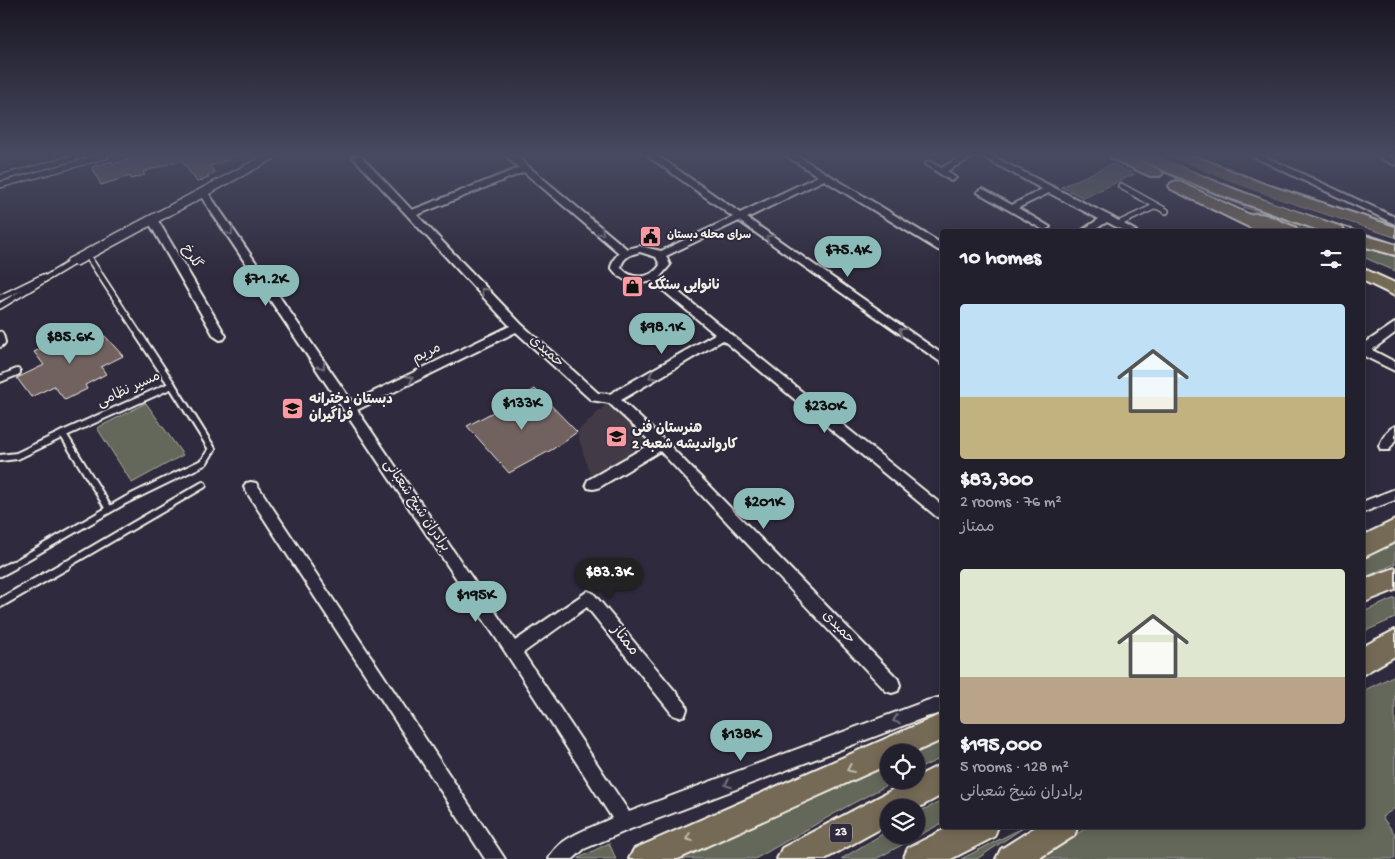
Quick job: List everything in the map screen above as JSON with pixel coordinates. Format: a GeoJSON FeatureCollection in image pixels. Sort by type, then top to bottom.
{"type":"FeatureCollection","features":[{"type":"Feature","properties":{"kind":"highway"},"geometry":{"type":"LineString","coordinates":[[1202,196],[1237,216],[1266,229]]}},
{"type":"Feature","properties":{"kind":"highway"},"geometry":{"type":"LineString","coordinates":[[1215,196],[1285,229]]}},
{"type":"Feature","properties":{"kind":"highway"},"geometry":{"type":"LineString","coordinates":[[1235,196],[1330,229]]}},
{"type":"Feature","properties":{"kind":"highway"},"geometry":{"type":"LineString","coordinates":[[1285,196],[1323,209],[1394,223]]}},
{"type":"Feature","properties":{"kind":"highway"},"geometry":{"type":"LineString","coordinates":[[1365,241],[1395,250]]}},
{"type":"Feature","properties":{"kind":"highway"},"geometry":{"type":"LineString","coordinates":[[1365,264],[1394,280]]}},
{"type":"Feature","properties":{"kind":"highway"},"geometry":{"type":"LineString","coordinates":[[1365,274],[1394,280]]}},
{"type":"Feature","properties":{"kind":"highway"},"geometry":{"type":"LineString","coordinates":[[1365,546],[1395,530]]}},
{"type":"Feature","properties":{"kind":"highway"},"geometry":{"type":"LineString","coordinates":[[1365,591],[1395,579]]}},
{"type":"Feature","properties":{"kind":"highway"},"geometry":{"type":"LineString","coordinates":[[1365,660],[1395,642]]}},
{"type":"Feature","properties":{"kind":"highway"},"geometry":{"type":"LineString","coordinates":[[1365,670],[1395,660]]}},
{"type":"Feature","properties":{"kind":"highway","name":"23"},"geometry":{"type":"LineString","coordinates":[[905,799],[940,780]]}},
{"type":"Feature","properties":{"kind":"highway","name":"23"},"geometry":{"type":"LineString","coordinates":[[793,859],[880,813]]}},
{"type":"Feature","properties":{"kind":"highway"},"geometry":{"type":"LineString","coordinates":[[919,859],[976,829]]}},
{"type":"Feature","properties":{"kind":"main road"},"geometry":{"type":"LineString","coordinates":[[73,262],[195,196]]}},
{"type":"Feature","properties":{"kind":"main road"},"geometry":{"type":"LineString","coordinates":[[644,859],[940,728]]}},
{"type":"Feature","properties":{"kind":"main road"},"geometry":{"type":"LineString","coordinates":[[1011,859],[1059,829]]}},
{"type":"Feature","properties":{"kind":"street","name":"برادران شیخ شعبانی"},"geometry":{"type":"LineString","coordinates":[[206,196],[513,651],[625,822]]}},
{"type":"Feature","properties":{"kind":"street","name":"حمیدی"},"geometry":{"type":"LineString","coordinates":[[393,196],[517,327],[595,397],[612,399],[661,444],[892,685]]}},
{"type":"Feature","properties":{"kind":"street"},"geometry":{"type":"LineString","coordinates":[[410,214],[456,196]]}},
{"type":"Feature","properties":{"kind":"street"},"geometry":{"type":"LineString","coordinates":[[557,196],[625,253]]}},
{"type":"Feature","properties":{"kind":"street"},"geometry":{"type":"LineString","coordinates":[[708,196],[940,358]]}},
{"type":"Feature","properties":{"kind":"street"},"geometry":{"type":"LineString","coordinates":[[661,255],[665,265],[659,274],[653,278],[637,280],[623,276],[618,272],[616,262],[625,253],[640,249],[661,255],[783,196]]}},
{"type":"Feature","properties":{"kind":"street"},"geometry":{"type":"LineString","coordinates":[[857,196],[940,247]]}},
{"type":"Feature","properties":{"kind":"street"},"geometry":{"type":"LineString","coordinates":[[990,196],[1045,227]]}},
{"type":"Feature","properties":{"kind":"street"},"geometry":{"type":"LineString","coordinates":[[1012,208],[1035,196]]}},
{"type":"Feature","properties":{"kind":"street"},"geometry":{"type":"LineString","coordinates":[[1063,196],[1127,229]]}},
{"type":"Feature","properties":{"kind":"street"},"geometry":{"type":"LineString","coordinates":[[1338,196],[1394,223]]}},
{"type":"Feature","properties":{"kind":"street"},"geometry":{"type":"LineString","coordinates":[[1089,229],[1107,218]]}},
{"type":"Feature","properties":{"kind":"street","name":"گلرخ"},"geometry":{"type":"LineString","coordinates":[[152,219],[220,336]]}},
{"type":"Feature","properties":{"kind":"street"},"geometry":{"type":"LineString","coordinates":[[653,278],[940,511]]}},
{"type":"Feature","properties":{"kind":"street","name":"مریم"},"geometry":{"type":"LineString","coordinates":[[350,408],[517,327]]}},
{"type":"Feature","properties":{"kind":"street"},"geometry":{"type":"LineString","coordinates":[[1365,348],[1395,327]]}},
{"type":"Feature","properties":{"kind":"street"},"geometry":{"type":"LineString","coordinates":[[612,399],[724,334]]}},
{"type":"Feature","properties":{"kind":"street"},"geometry":{"type":"LineString","coordinates":[[1365,352],[1395,367]]}},
{"type":"Feature","properties":{"kind":"street"},"geometry":{"type":"LineString","coordinates":[[1385,446],[1395,431]]}},
{"type":"Feature","properties":{"kind":"street"},"geometry":{"type":"LineString","coordinates":[[593,484],[661,444]]}},
{"type":"Feature","properties":{"kind":"street"},"geometry":{"type":"LineString","coordinates":[[251,487],[496,859]]}},
{"type":"Feature","properties":{"kind":"street"},"geometry":{"type":"LineString","coordinates":[[1365,505],[1395,494]]}},
{"type":"Feature","properties":{"kind":"street","name":"ممتاز"},"geometry":{"type":"LineString","coordinates":[[513,651],[588,598],[679,709]]}},
{"type":"Feature","properties":{"kind":"street"},"geometry":{"type":"LineString","coordinates":[[558,859],[578,843],[625,822],[926,709],[940,706]]}},
{"type":"Feature","properties":{"kind":"lane"},"geometry":{"type":"LineString","coordinates":[[1139,196],[1166,212]]}},
{"type":"Feature","properties":{"kind":"lane"},"geometry":{"type":"LineString","coordinates":[[1252,196],[1347,229]]}},
{"type":"Feature","properties":{"kind":"lane"},"geometry":{"type":"LineString","coordinates":[[1261,196],[1360,229]]}},
{"type":"Feature","properties":{"kind":"lane"},"geometry":{"type":"LineString","coordinates":[[1118,224],[1156,206]]}},
{"type":"Feature","properties":{"kind":"lane"},"geometry":{"type":"LineString","coordinates":[[1365,231],[1395,240]]}},
{"type":"Feature","properties":{"kind":"lane"},"geometry":{"type":"LineString","coordinates":[[1365,235],[1395,244]]}},
{"type":"Feature","properties":{"kind":"lane","name":"مسیر نظامی"},"geometry":{"type":"LineString","coordinates":[[0,458],[17,456],[172,385],[86,254]]}},
{"type":"Feature","properties":{"kind":"lane"},"geometry":{"type":"LineString","coordinates":[[0,298],[73,262]]}},
{"type":"Feature","properties":{"kind":"lane"},"geometry":{"type":"LineString","coordinates":[[0,306],[73,262]]}},
{"type":"Feature","properties":{"kind":"lane"},"geometry":{"type":"LineString","coordinates":[[0,334],[2,342],[0,344]]}},
{"type":"Feature","properties":{"kind":"lane"},"geometry":{"type":"LineString","coordinates":[[0,380],[17,372]]}},
{"type":"Feature","properties":{"kind":"lane"},"geometry":{"type":"LineString","coordinates":[[0,572],[109,509],[204,462],[212,449],[172,385]]}},
{"type":"Feature","properties":{"kind":"lane"},"geometry":{"type":"LineString","coordinates":[[63,434],[109,509]]}},
{"type":"Feature","properties":{"kind":"lane"},"geometry":{"type":"LineString","coordinates":[[0,603],[203,485]]}},
{"type":"Feature","properties":{"kind":"shaded area"},"geometry":{"type":"Polygon","coordinates":[[[1218,196],[1231,196],[1321,229],[1295,229],[1218,196]]]}},
{"type":"Feature","properties":{"kind":"shaded area"},"geometry":{"type":"Polygon","coordinates":[[[1365,244],[1395,253],[1395,271],[1365,258],[1365,244]]]}},
{"type":"Feature","properties":{"kind":"shaded area","name":"هنرستان فنی کارواندیشه شعبه 2"},"geometry":{"type":"Polygon","coordinates":[[[612,399],[659,442],[593,484],[577,432],[612,399]]]}},
{"type":"Feature","properties":{"kind":"shaded area"},"geometry":{"type":"Polygon","coordinates":[[[146,403],[183,455],[132,483],[97,428],[146,403]]]}},
{"type":"Feature","properties":{"kind":"shaded area"},"geometry":{"type":"Polygon","coordinates":[[[1395,538],[1395,564],[1365,577],[1365,555],[1395,538]]]}},
{"type":"Feature","properties":{"kind":"shaded area"},"geometry":{"type":"Polygon","coordinates":[[[1395,598],[1395,618],[1365,631],[1365,611],[1395,598]]]}},
{"type":"Feature","properties":{"kind":"shaded area"},"geometry":{"type":"Polygon","coordinates":[[[1395,675],[1395,808],[1382,817],[1395,834],[1395,859],[1038,859],[1084,829],[1365,829],[1365,690],[1395,675]]]}},
{"type":"Feature","properties":{"kind":"shaded area"},"geometry":{"type":"Polygon","coordinates":[[[940,743],[940,759],[925,766],[925,749],[940,743]]]}},
{"type":"Feature","properties":{"kind":"shaded area"},"geometry":{"type":"Polygon","coordinates":[[[880,770],[880,789],[755,859],[675,859],[880,770]]]}},
{"type":"Feature","properties":{"kind":"shaded area"},"geometry":{"type":"Polygon","coordinates":[[[940,802],[940,824],[925,832],[925,809],[940,802]]]}},
{"type":"Feature","properties":{"kind":"shaded area"},"geometry":{"type":"Polygon","coordinates":[[[1020,829],[1022,829],[977,859],[961,859],[1020,829]]]}},
{"type":"Feature","properties":{"kind":"shaded area"},"geometry":{"type":"Polygon","coordinates":[[[880,835],[880,844],[904,844],[876,859],[841,859],[880,835]]]}},
{"type":"Feature","properties":{"kind":"shaded area"},"geometry":{"type":"Polygon","coordinates":[[[609,843],[616,859],[579,859],[579,858],[609,843]]]}},
{"type":"Feature","properties":{"kind":"building"},"geometry":{"type":"Polygon","coordinates":[[[80,330],[91,343],[105,336],[123,356],[101,367],[106,374],[85,385],[87,389],[65,400],[54,386],[31,397],[17,378],[44,365],[34,352],[80,330]]]}},
{"type":"Feature","properties":{"kind":"building"},"geometry":{"type":"Polygon","coordinates":[[[535,389],[577,432],[553,449],[509,473],[467,426],[495,411],[496,413],[535,389]]]}},
{"type":"Feature","properties":{"kind":"place","name":"سرای محله دبستان"},"geometry":{"type":"Point","coordinates":[651,236]}},
{"type":"Feature","properties":{"kind":"place","name":"نانوایی سنگک"},"geometry":{"type":"Point","coordinates":[632,286]}},
{"type":"Feature","properties":{"kind":"place","name":"دبستان دخترانه فراگیران"},"geometry":{"type":"Point","coordinates":[293,408]}},
{"type":"Feature","properties":{"kind":"place","name":"هنرستان فنی کارواندیشه شعبه 2"},"geometry":{"type":"Point","coordinates":[616,437]}}]}
